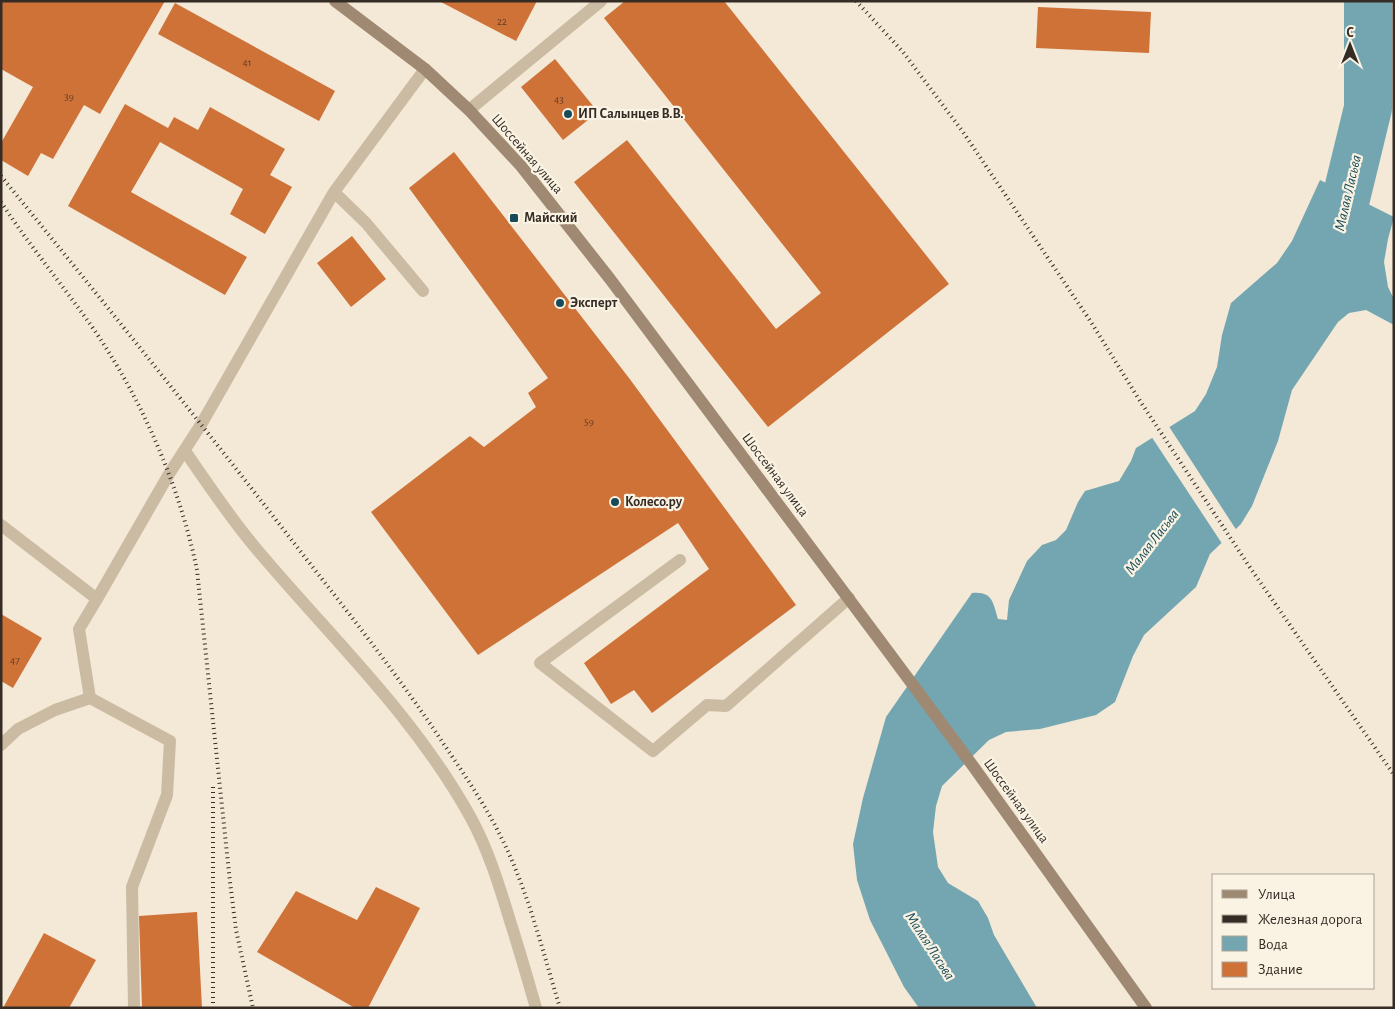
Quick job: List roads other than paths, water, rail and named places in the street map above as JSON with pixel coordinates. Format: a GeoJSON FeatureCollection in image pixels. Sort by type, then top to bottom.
{"type":"FeatureCollection","features":[{"type":"Feature","properties":{"kind":"main road","name":"Шоссейная улица"},"geometry":{"type":"LineString","coordinates":[[335,1],[425,69],[469,110],[521,166],[610,279],[849,598],[973,766],[1146,1008]]}},
{"type":"Feature","properties":{"kind":"lane"},"geometry":{"type":"LineString","coordinates":[[469,110],[602,1]]}},
{"type":"Feature","properties":{"kind":"lane"},"geometry":{"type":"LineString","coordinates":[[90,698],[79,629],[169,474],[185,451],[334,192],[425,69]]}},
{"type":"Feature","properties":{"kind":"lane"},"geometry":{"type":"LineString","coordinates":[[334,192],[366,223],[423,291]]}},
{"type":"Feature","properties":{"kind":"lane"},"geometry":{"type":"LineString","coordinates":[[185,451],[232,519],[254,546],[377,684],[424,743],[471,819],[493,868],[536,1008]]}},
{"type":"Feature","properties":{"kind":"lane"},"geometry":{"type":"LineString","coordinates":[[1,525],[97,599]]}},
{"type":"Feature","properties":{"kind":"lane"},"geometry":{"type":"LineString","coordinates":[[680,560],[540,663],[653,751],[707,705],[726,706],[849,598]]}},
{"type":"Feature","properties":{"kind":"lane"},"geometry":{"type":"LineString","coordinates":[[1,745],[18,729],[55,710],[90,698],[170,741],[167,795],[132,886],[134,1008]]}},
{"type":"Feature","properties":{"kind":"water"},"geometry":{"type":"Polygon","coordinates":[[[1320,180],[1394,217],[1384,262],[1388,287],[1394,299],[1394,325],[1366,310],[1349,313],[1338,322],[1292,390],[1278,441],[1252,506],[1241,524],[1210,554],[1196,587],[1144,635],[1133,656],[1115,702],[1096,715],[1040,729],[1006,732],[989,740],[942,786],[936,806],[933,832],[938,867],[948,883],[978,901],[988,918],[994,935],[1037,1008],[919,1008],[904,987],[870,920],[857,880],[853,844],[863,798],[886,717],[972,593],[988,596],[993,603],[998,619],[1007,620],[1009,600],[1027,561],[1042,545],[1056,540],[1066,530],[1085,491],[1119,481],[1131,461],[1136,448],[1195,411],[1206,394],[1217,367],[1222,335],[1231,303],[1277,263],[1292,241],[1320,180]]]}},
{"type":"Feature","properties":{"kind":"waterway","name":"Малая Ласьва"},"geometry":{"type":"LineString","coordinates":[[1332,256],[1368,108],[1368,1]]}},
{"type":"Feature","properties":{"kind":"railway"},"geometry":{"type":"LineString","coordinates":[[856,1],[903,52],[963,132],[1089,319],[1142,404],[1251,569],[1394,775]]}},
{"type":"Feature","properties":{"kind":"railway"},"geometry":{"type":"LineString","coordinates":[[1,176],[196,418],[346,610],[431,725],[475,791],[510,856],[534,920],[560,1008]]}},
{"type":"Feature","properties":{"kind":"railway"},"geometry":{"type":"LineString","coordinates":[[1,202],[85,317],[114,361],[145,418],[181,508],[197,570],[236,930],[253,1008]]}},
{"type":"Feature","properties":{"kind":"railway"},"geometry":{"type":"LineString","coordinates":[[213,787],[213,1008]]}},
{"type":"Feature","properties":{"kind":"place","name":"ИП Салынцев В.В."},"geometry":{"type":"Point","coordinates":[568,114]}},
{"type":"Feature","properties":{"kind":"place","name":"Майский"},"geometry":{"type":"Point","coordinates":[514,218]}},
{"type":"Feature","properties":{"kind":"place","name":"Эксперт"},"geometry":{"type":"Point","coordinates":[560,303]}},
{"type":"Feature","properties":{"kind":"place","name":"Колесо.ру"},"geometry":{"type":"Point","coordinates":[615,502]}}]}
